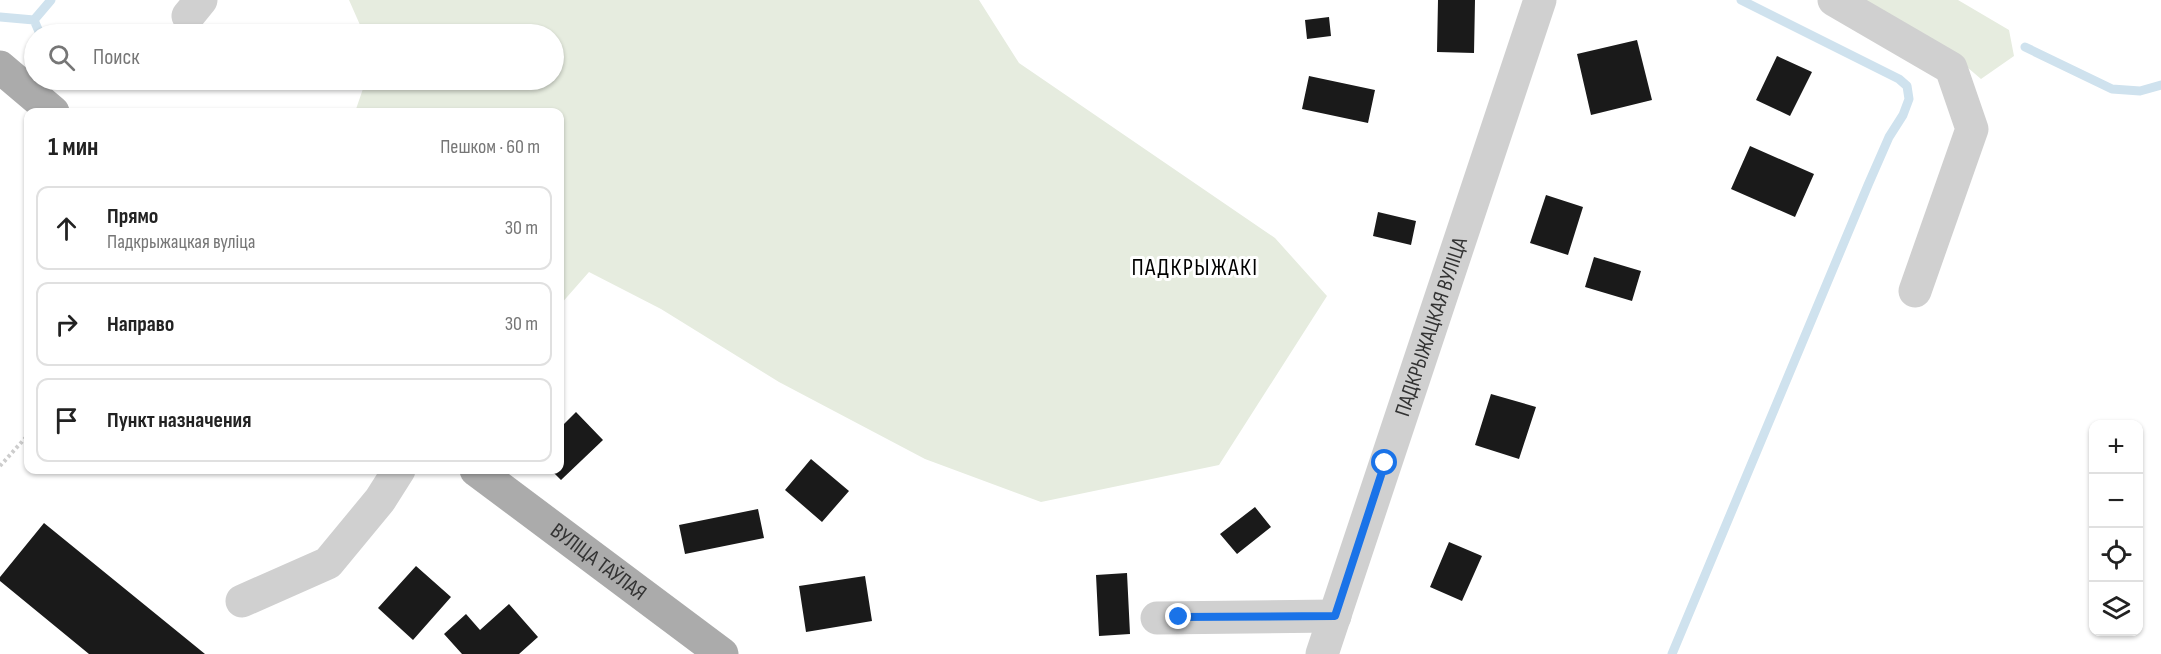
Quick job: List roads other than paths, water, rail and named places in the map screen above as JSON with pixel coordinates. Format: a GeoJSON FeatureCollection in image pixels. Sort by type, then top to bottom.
{"type":"FeatureCollection","features":[{"type":"Feature","properties":{"kind":"main road"},"geometry":{"type":"LineString","coordinates":[[0,67],[24,87]]}},
{"type":"Feature","properties":{"kind":"main road"},"geometry":{"type":"LineString","coordinates":[[27,90],[48,108]]}},
{"type":"Feature","properties":{"kind":"main road","name":"ВУЛІЦА ТАЎЛАЯ"},"geometry":{"type":"LineString","coordinates":[[481,474],[722,654]]}},
{"type":"Feature","properties":{"kind":"street","name":"ПАДКРЫЖАЦКАЯ ВУЛІЦА"},"geometry":{"type":"LineString","coordinates":[[1322,654],[1540,0]]}},
{"type":"Feature","properties":{"kind":"street"},"geometry":{"type":"LineString","coordinates":[[1834,0],[1951,68],[1972,129],[1915,291]]}},
{"type":"Feature","properties":{"kind":"street"},"geometry":{"type":"LineString","coordinates":[[242,601],[328,563],[380,500],[396,474]]}},
{"type":"Feature","properties":{"kind":"street"},"geometry":{"type":"LineString","coordinates":[[1157,618],[1335,616]]}},
{"type":"Feature","properties":{"kind":"waterway"},"geometry":{"type":"LineString","coordinates":[[34,20],[51,0]]}},
{"type":"Feature","properties":{"kind":"waterway"},"geometry":{"type":"LineString","coordinates":[[1672,654],[1868,185],[1909,99],[1907,86],[1899,79],[1741,0]]}},
{"type":"Feature","properties":{"kind":"waterway"},"geometry":{"type":"LineString","coordinates":[[0,17],[34,20],[36,24]]}},
{"type":"Feature","properties":{"kind":"waterway"},"geometry":{"type":"LineString","coordinates":[[2025,47],[2112,89],[2140,91],[2161,85]]}},
{"type":"Feature","properties":{"kind":"district","name":"ПАДКРЫЖАКІ"},"geometry":{"type":"Point","coordinates":[1195,267]}}]}
